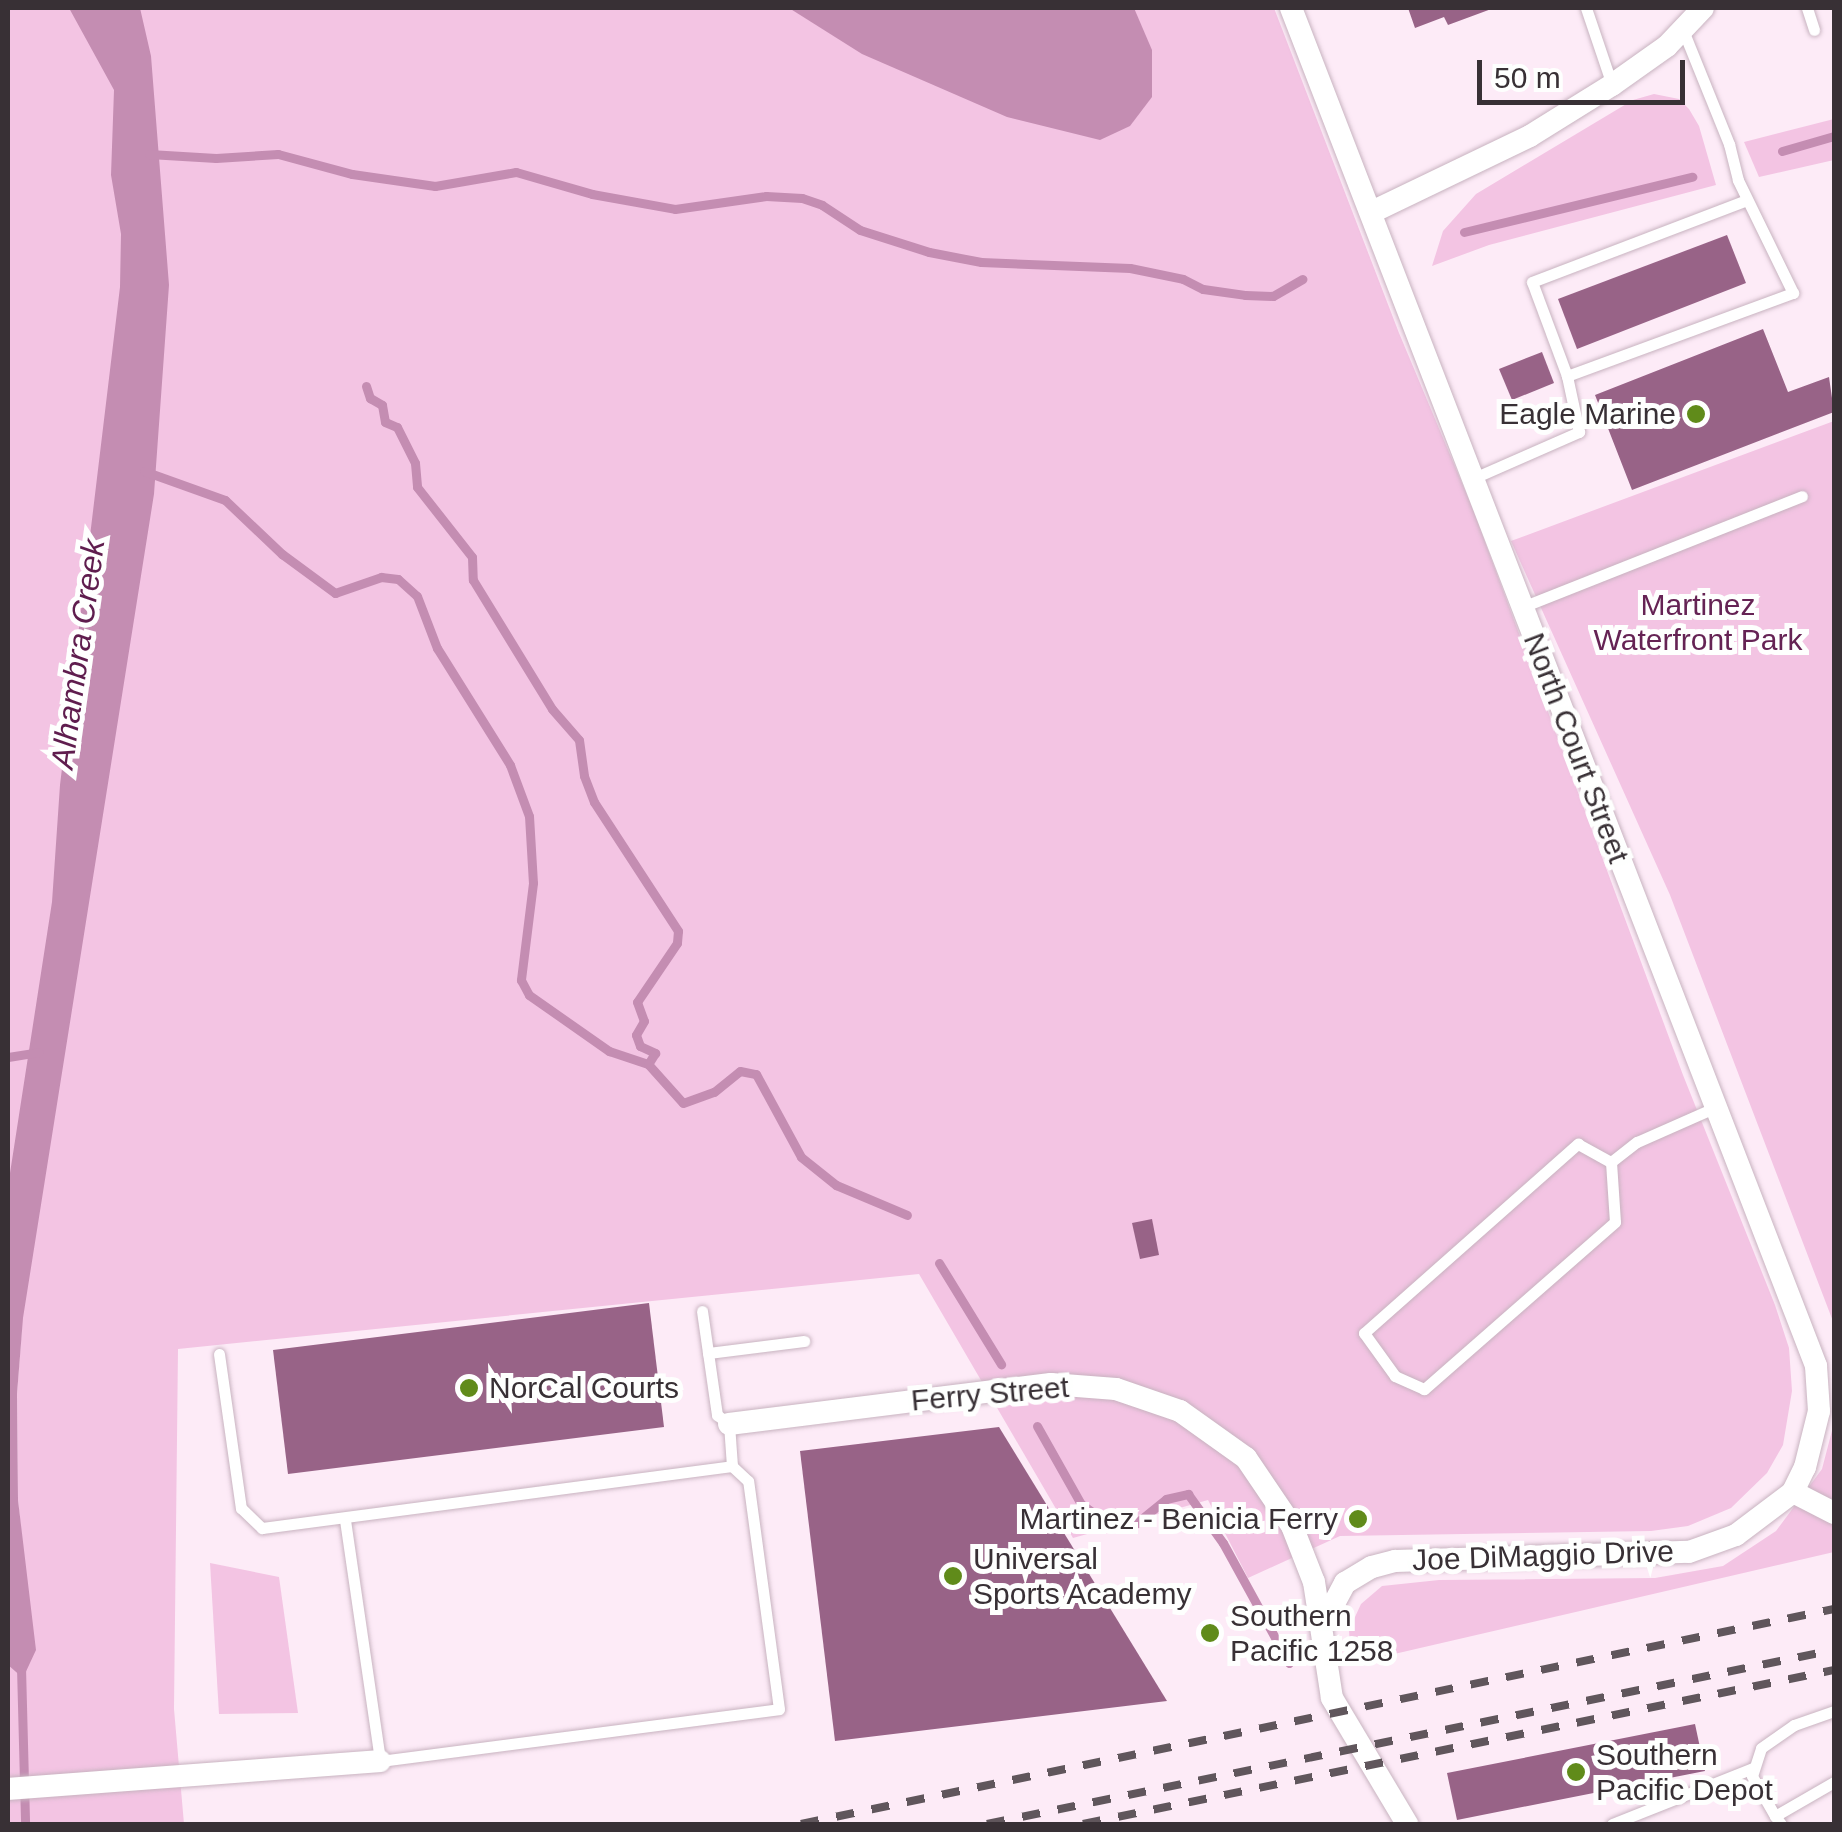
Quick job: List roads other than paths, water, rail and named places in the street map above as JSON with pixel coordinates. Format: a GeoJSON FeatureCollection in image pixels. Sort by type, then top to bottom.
{"type":"FeatureCollection","features":[{"type":"Feature","properties":{"kind":"street","name":"North Court Street"},"geometry":{"type":"LineString","coordinates":[[1291,8],[1816,1366],[1819,1411],[1805,1467],[1793,1492]]}},
{"type":"Feature","properties":{"kind":"street"},"geometry":{"type":"LineString","coordinates":[[1372,212],[1530,136],[1612,85],[1683,30],[1703,8]]}},
{"type":"Feature","properties":{"kind":"street","name":"Ferry Street"},"geometry":{"type":"LineString","coordinates":[[729,1424],[1051,1384],[1086,1385],[1140,1395],[1180,1411],[1216,1433],[1267,1484],[1306,1555],[1332,1698],[1400,1823]]}},
{"type":"Feature","properties":{"kind":"street"},"geometry":{"type":"LineString","coordinates":[[1793,1492],[1834,1513]]}},
{"type":"Feature","properties":{"kind":"street","name":"Joe DiMaggio Drive"},"geometry":{"type":"LineString","coordinates":[[1322,1627],[1340,1590],[1372,1567],[1425,1559],[1689,1552],[1736,1535],[1793,1492]]}},
{"type":"Feature","properties":{"kind":"street"},"geometry":{"type":"LineString","coordinates":[[8,1789],[380,1761]]}},
{"type":"Feature","properties":{"kind":"lane"},"geometry":{"type":"LineString","coordinates":[[1586,8],[1612,85]]}},
{"type":"Feature","properties":{"kind":"lane"},"geometry":{"type":"LineString","coordinates":[[1807,8],[1814,30]]}},
{"type":"Feature","properties":{"kind":"lane"},"geometry":{"type":"LineString","coordinates":[[1567,376],[1793,292],[1747,200],[1683,30]]}},
{"type":"Feature","properties":{"kind":"lane"},"geometry":{"type":"LineString","coordinates":[[1474,478],[1579,432],[1567,376],[1532,282],[1747,200]]}},
{"type":"Feature","properties":{"kind":"lane"},"geometry":{"type":"LineString","coordinates":[[1522,607],[1802,496]]}},
{"type":"Feature","properties":{"kind":"lane"},"geometry":{"type":"LineString","coordinates":[[1611,1162],[1637,1142],[1716,1107]]}},
{"type":"Feature","properties":{"kind":"lane"},"geometry":{"type":"LineString","coordinates":[[1578,1144],[1611,1162],[1615,1222],[1424,1390],[1395,1376],[1364,1333],[1578,1144]]}},
{"type":"Feature","properties":{"kind":"lane"},"geometry":{"type":"LineString","coordinates":[[345,1520],[380,1761],[779,1708],[748,1481],[732,1466],[729,1424],[717,1415],[702,1311]]}},
{"type":"Feature","properties":{"kind":"lane"},"geometry":{"type":"LineString","coordinates":[[708,1352],[804,1341]]}},
{"type":"Feature","properties":{"kind":"lane"},"geometry":{"type":"LineString","coordinates":[[219,1354],[240,1508],[250,1522],[274,1529],[732,1466]]}},
{"type":"Feature","properties":{"kind":"lane"},"geometry":{"type":"LineString","coordinates":[[1834,1711],[1794,1725],[1761,1748],[1752,1776],[1778,1820],[1834,1782]]}},
{"type":"Feature","properties":{"kind":"lane"},"geometry":{"type":"LineString","coordinates":[[1612,1824],[1753,1768]]}},
{"type":"Feature","properties":{"kind":"water"},"geometry":{"type":"Polygon","coordinates":[[[69,8],[140,8],[151,56],[169,285],[154,494],[23,1318],[17,1394],[18,1500],[36,1650],[23,1678],[8,1665],[8,1186],[52,902],[60,785],[120,287],[121,234],[111,175],[114,90],[69,8]]]}},
{"type":"Feature","properties":{"kind":"water"},"geometry":{"type":"Polygon","coordinates":[[[789,8],[1134,8],[1152,50],[1152,97],[1130,126],[1100,140],[1007,117],[862,54],[789,8]]]}},
{"type":"Feature","properties":{"kind":"waterway"},"geometry":{"type":"LineString","coordinates":[[1782,151],[1834,136]]}},
{"type":"Feature","properties":{"kind":"waterway"},"geometry":{"type":"LineString","coordinates":[[149,154],[216,158],[278,154],[352,174],[435,186],[516,172],[592,194],[675,209],[766,196],[802,198],[822,205],[860,230],[929,252],[981,262],[1130,268],[1183,279],[1203,289],[1245,295],[1273,296],[1302,279]]}},
{"type":"Feature","properties":{"kind":"waterway"},"geometry":{"type":"LineString","coordinates":[[1464,232],[1692,177]]}},
{"type":"Feature","properties":{"kind":"waterway"},"geometry":{"type":"LineString","coordinates":[[366,386],[370,398],[382,405],[385,422],[397,427],[415,463],[417,487],[472,557],[473,580],[552,709],[579,740],[584,776],[594,802],[678,931],[677,943],[637,1002],[644,1021],[636,1035],[640,1046],[655,1053],[648,1064]]}},
{"type":"Feature","properties":{"kind":"waterway"},"geometry":{"type":"LineString","coordinates":[[144,471],[225,500],[282,554],[335,593],[381,577],[398,579],[417,596],[437,648],[510,765],[529,816],[533,883],[521,980],[529,995],[609,1051],[648,1064],[683,1103],[714,1092],[740,1071],[756,1074],[801,1157],[836,1185],[907,1215]]}},
{"type":"Feature","properties":{"kind":"waterway"},"geometry":{"type":"LineString","coordinates":[[8,1057],[39,1052]]}},
{"type":"Feature","properties":{"kind":"waterway"},"geometry":{"type":"LineString","coordinates":[[939,1263],[1001,1364]]}},
{"type":"Feature","properties":{"kind":"waterway"},"geometry":{"type":"LineString","coordinates":[[1037,1426],[1081,1504],[1103,1520],[1134,1525],[1166,1499],[1188,1494],[1223,1543],[1289,1663]]}},
{"type":"Feature","properties":{"kind":"waterway","name":"Alhambra Creek"},"geometry":{"type":"LineString","coordinates":[[21,1667],[25,1824]]}},
{"type":"Feature","properties":{"kind":"railway"},"geometry":{"type":"LineString","coordinates":[[801,1824],[1834,1609]]}},
{"type":"Feature","properties":{"kind":"railway"},"geometry":{"type":"LineString","coordinates":[[987,1824],[1834,1650]]}},
{"type":"Feature","properties":{"kind":"railway"},"geometry":{"type":"LineString","coordinates":[[1083,1824],[1834,1670]]}},
{"type":"Feature","properties":{"kind":"place","name":"Eagle Marine"},"geometry":{"type":"Point","coordinates":[1696,414]}},
{"type":"Feature","properties":{"kind":"place","name":"NorCal Courts"},"geometry":{"type":"Point","coordinates":[469,1388]}},
{"type":"Feature","properties":{"kind":"place","name":"Martinez - Benicia Ferry"},"geometry":{"type":"Point","coordinates":[1358,1519]}},
{"type":"Feature","properties":{"kind":"place","name":"Universal Sports Academy"},"geometry":{"type":"Point","coordinates":[953,1576]}},
{"type":"Feature","properties":{"kind":"place","name":"Southern Pacific 1258"},"geometry":{"type":"Point","coordinates":[1210,1633]}},
{"type":"Feature","properties":{"kind":"place","name":"Southern Pacific Depot"},"geometry":{"type":"Point","coordinates":[1576,1772]}},
{"type":"Feature","properties":{"kind":"park label","name":"Martinez Waterfront Park"},"geometry":{"type":"Point","coordinates":[1698,622]}}]}
